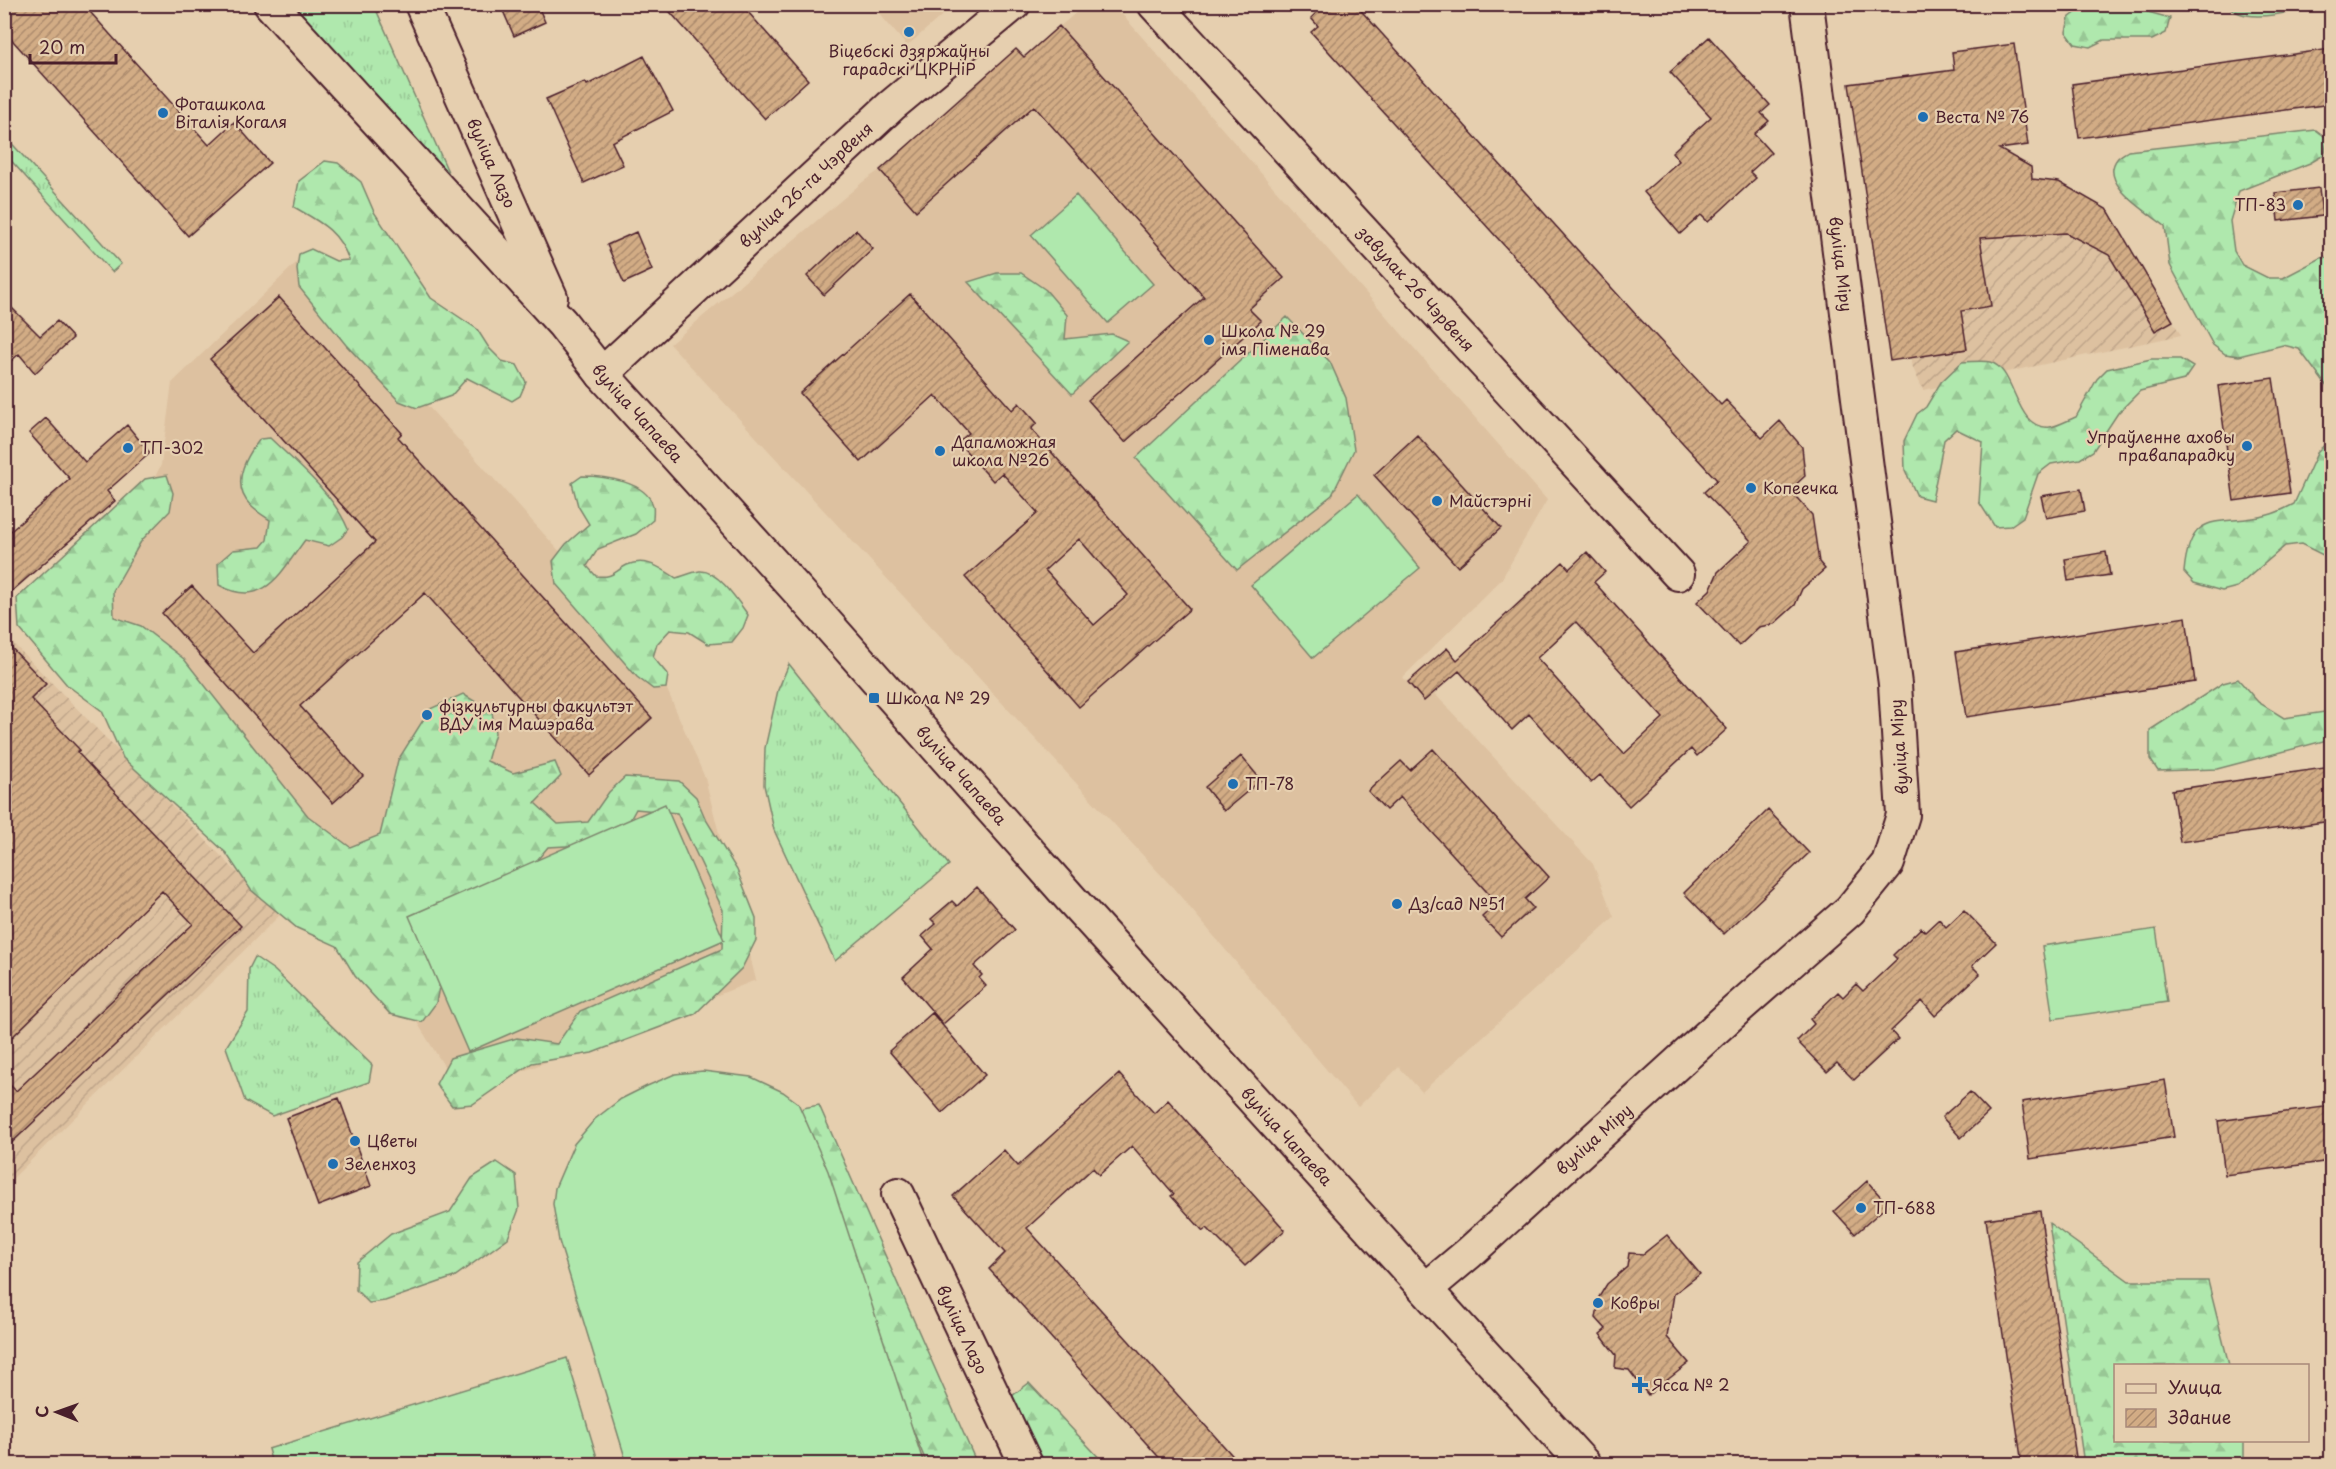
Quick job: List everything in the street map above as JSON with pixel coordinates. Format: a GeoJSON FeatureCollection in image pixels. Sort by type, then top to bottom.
{"type":"FeatureCollection","features":[{"type":"Feature","properties":{"kind":"street","name":"вуліца Чапаева"},"geometry":{"type":"LineString","coordinates":[[270,4],[562,323],[602,374],[1072,900],[1584,1464]]}},
{"type":"Feature","properties":{"kind":"street","name":"вуліца Лазо"},"geometry":{"type":"LineString","coordinates":[[421,4],[562,323]]}},
{"type":"Feature","properties":{"kind":"street","name":"вуліца 26-га Чэрвеня"},"geometry":{"type":"LineString","coordinates":[[602,374],[891,106],[1014,4]]}},
{"type":"Feature","properties":{"kind":"street","name":"завулак 26 Чэрвеня"},"geometry":{"type":"LineString","coordinates":[[1154,4],[1678,574]]}},
{"type":"Feature","properties":{"kind":"street","name":"вуліца Міру"},"geometry":{"type":"LineString","coordinates":[[1426,1289],[1469,1253],[1735,1011],[1850,910],[1888,863],[1904,815],[1891,650],[1807,4]]}},
{"type":"Feature","properties":{"kind":"street","name":"вуліца Лазо"},"geometry":{"type":"LineString","coordinates":[[898,1194],[1026,1464]]}},
{"type":"Feature","properties":{"kind":"shaded area","name":"Віцебскі дзяржаўны гарадскі ЦКРНіР"},"geometry":{"type":"Polygon","coordinates":[[[872,5],[954,5],[907,46],[872,5]]]}},
{"type":"Feature","properties":{"kind":"shaded area"},"geometry":{"type":"Polygon","coordinates":[[[1085,5],[1114,5],[1547,500],[1501,580],[1402,678],[1424,701],[1434,693],[1593,864],[1614,917],[1422,1092],[1399,1067],[1358,1107],[1175,890],[670,344],[880,170],[1016,49],[1024,57],[1085,5]]]}},
{"type":"Feature","properties":{"kind":"shaded area"},"geometry":{"type":"Polygon","coordinates":[[[2059,182],[2108,210],[2181,335],[1923,390],[1911,358],[1890,361],[1866,203],[2059,182]]]}},
{"type":"Feature","properties":{"kind":"shaded area","name":"фізкультурны факультэт ВДУ імя Машэрава"},"geometry":{"type":"Polygon","coordinates":[[[297,262],[651,652],[705,778],[756,980],[462,1095],[351,916],[103,630],[133,521],[161,465],[172,383],[297,262]]]}},
{"type":"Feature","properties":{"kind":"shaded area"},"geometry":{"type":"Polygon","coordinates":[[[5,635],[279,915],[287,908],[5,1186],[5,635]]]}},
{"type":"Feature","properties":{"kind":"green space"},"geometry":{"type":"Polygon","coordinates":[[[285,5],[374,5],[453,183],[285,5]]]}},
{"type":"Feature","properties":{"kind":"green space"},"geometry":{"type":"Polygon","coordinates":[[[2228,5],[2314,5],[2281,14],[2256,16],[2245,15],[2228,5]]]}},
{"type":"Feature","properties":{"kind":"green space"},"geometry":{"type":"Polygon","coordinates":[[[2126,6],[2170,18],[2166,33],[2152,40],[2104,40],[2090,47],[2075,44],[2066,32],[2069,18],[2082,8],[2126,6]]]}},
{"type":"Feature","properties":{"kind":"green space"},"geometry":{"type":"Polygon","coordinates":[[[2316,130],[2328,139],[2324,155],[2310,163],[2239,191],[2230,221],[2234,251],[2242,265],[2268,278],[2283,278],[2321,258],[2331,257],[2331,392],[2299,349],[2283,345],[2239,356],[2225,354],[2213,345],[2170,265],[2165,226],[2137,205],[2119,187],[2114,178],[2113,168],[2118,158],[2128,151],[2316,130]]]}},
{"type":"Feature","properties":{"kind":"green space"},"geometry":{"type":"Polygon","coordinates":[[[5,136],[121,264],[112,272],[5,154],[5,136]]]}},
{"type":"Feature","properties":{"kind":"green space"},"geometry":{"type":"Polygon","coordinates":[[[325,161],[338,163],[361,182],[374,212],[431,298],[477,329],[489,348],[502,361],[517,365],[526,382],[520,396],[512,401],[467,378],[451,396],[417,408],[399,401],[346,345],[299,287],[297,269],[299,254],[311,249],[336,261],[349,260],[334,234],[320,222],[294,207],[299,181],[325,161]]]}},
{"type":"Feature","properties":{"kind":"green space"},"geometry":{"type":"Polygon","coordinates":[[[1076,195],[1153,284],[1108,323],[1031,235],[1076,195]]]}},
{"type":"Feature","properties":{"kind":"green space"},"geometry":{"type":"Polygon","coordinates":[[[997,273],[1021,273],[1046,290],[1067,315],[1065,339],[1112,334],[1128,341],[1072,394],[968,282],[997,273]]]}},
{"type":"Feature","properties":{"kind":"green space"},"geometry":{"type":"Polygon","coordinates":[[[1287,317],[1330,362],[1346,398],[1354,450],[1332,495],[1237,570],[1136,458],[1287,317]]]}},
{"type":"Feature","properties":{"kind":"green space"},"geometry":{"type":"Polygon","coordinates":[[[2151,359],[2180,359],[2193,367],[2184,380],[2140,391],[2118,413],[2093,451],[2080,459],[2051,464],[2038,474],[2023,517],[2010,526],[1995,527],[1979,502],[1983,442],[1956,429],[1944,440],[1932,500],[1917,496],[1905,470],[1904,441],[1917,414],[1926,407],[1941,382],[1962,362],[1987,361],[1999,367],[2029,420],[2038,426],[2050,427],[2076,417],[2097,379],[2107,369],[2151,359]]]}},
{"type":"Feature","properties":{"kind":"green space"},"geometry":{"type":"Polygon","coordinates":[[[270,438],[324,492],[348,529],[342,537],[329,546],[305,540],[270,584],[248,593],[235,592],[219,585],[218,563],[233,550],[261,547],[267,540],[270,520],[253,508],[245,498],[241,489],[241,481],[245,463],[254,446],[260,439],[270,438]]]}},
{"type":"Feature","properties":{"kind":"green space"},"geometry":{"type":"Polygon","coordinates":[[[2331,441],[2331,559],[2301,544],[2285,546],[2237,587],[2222,591],[2194,583],[2184,572],[2187,551],[2193,536],[2201,528],[2211,523],[2268,515],[2294,504],[2318,451],[2331,441]]]}},
{"type":"Feature","properties":{"kind":"green space"},"geometry":{"type":"Polygon","coordinates":[[[167,475],[173,493],[170,511],[142,540],[113,591],[114,617],[141,626],[184,659],[308,816],[350,847],[380,835],[398,760],[430,709],[463,694],[492,712],[495,733],[487,761],[513,773],[555,762],[561,776],[535,803],[558,824],[588,822],[609,792],[625,777],[679,781],[696,797],[705,818],[737,870],[756,918],[756,940],[742,968],[695,1014],[592,1053],[532,1063],[473,1104],[452,1106],[436,1084],[450,1058],[517,1038],[557,1044],[580,1011],[722,949],[723,910],[677,813],[636,809],[625,829],[605,844],[548,847],[441,976],[436,1003],[422,1022],[390,1014],[355,976],[337,946],[297,928],[251,890],[226,853],[123,758],[102,711],[67,685],[19,628],[17,598],[145,479],[167,475]]]}},
{"type":"Feature","properties":{"kind":"green space"},"geometry":{"type":"Polygon","coordinates":[[[582,476],[612,479],[633,486],[649,498],[653,508],[653,520],[636,534],[598,549],[587,566],[596,576],[610,575],[627,565],[641,562],[653,565],[676,578],[700,571],[707,572],[727,587],[748,615],[743,628],[732,642],[708,644],[689,632],[670,630],[657,644],[653,657],[668,675],[666,688],[653,689],[637,677],[556,584],[553,561],[566,544],[589,524],[578,506],[572,483],[582,476]]]}},
{"type":"Feature","properties":{"kind":"green space"},"geometry":{"type":"Polygon","coordinates":[[[1358,494],[1420,568],[1313,658],[1251,585],[1358,494]]]}},
{"type":"Feature","properties":{"kind":"green space"},"geometry":{"type":"Polygon","coordinates":[[[789,664],[949,865],[835,961],[774,830],[764,785],[765,748],[778,690],[789,664]]]}},
{"type":"Feature","properties":{"kind":"green space"},"geometry":{"type":"Polygon","coordinates":[[[2238,679],[2258,702],[2284,718],[2331,711],[2331,739],[2217,769],[2158,771],[2150,759],[2150,730],[2223,683],[2238,679]]]}},
{"type":"Feature","properties":{"kind":"green space"},"geometry":{"type":"Polygon","coordinates":[[[665,804],[724,940],[468,1052],[409,916],[665,804]]]}},
{"type":"Feature","properties":{"kind":"green space"},"geometry":{"type":"Polygon","coordinates":[[[2156,929],[2167,1002],[2053,1019],[2042,946],[2156,929]]]}},
{"type":"Feature","properties":{"kind":"green space"},"geometry":{"type":"Polygon","coordinates":[[[255,957],[274,970],[372,1065],[369,1082],[272,1116],[245,1101],[226,1047],[248,1012],[249,969],[255,957]]]}},
{"type":"Feature","properties":{"kind":"green space"},"geometry":{"type":"Polygon","coordinates":[[[703,1071],[751,1077],[783,1092],[798,1103],[828,1171],[924,1464],[627,1464],[559,1241],[553,1204],[555,1188],[574,1144],[595,1119],[621,1099],[647,1086],[675,1074],[703,1071]]]}},
{"type":"Feature","properties":{"kind":"green space"},"geometry":{"type":"Polygon","coordinates":[[[819,1105],[977,1464],[927,1464],[808,1178],[791,1124],[803,1108],[819,1105]]]}},
{"type":"Feature","properties":{"kind":"green space"},"geometry":{"type":"Polygon","coordinates":[[[497,1162],[516,1175],[519,1209],[508,1238],[454,1277],[385,1301],[369,1303],[356,1290],[357,1262],[391,1234],[450,1212],[472,1178],[497,1162]]]}},
{"type":"Feature","properties":{"kind":"green space"},"geometry":{"type":"Polygon","coordinates":[[[2049,1223],[2129,1281],[2208,1281],[2229,1364],[2114,1364],[2114,1442],[2244,1442],[2244,1464],[2084,1464],[2049,1223]]]}},
{"type":"Feature","properties":{"kind":"green space"},"geometry":{"type":"Polygon","coordinates":[[[567,1358],[599,1464],[272,1464],[268,1449],[567,1358]]]}},
{"type":"Feature","properties":{"kind":"green space"},"geometry":{"type":"Polygon","coordinates":[[[1029,1383],[1105,1464],[1036,1464],[1010,1409],[1012,1396],[1029,1383]]]}},
{"type":"Feature","properties":{"kind":"building"},"geometry":{"type":"Polygon","coordinates":[[[4,4],[83,4],[209,145],[234,122],[270,163],[188,236],[4,31],[4,4]]]}},
{"type":"Feature","properties":{"kind":"building"},"geometry":{"type":"Polygon","coordinates":[[[500,4],[537,4],[545,22],[514,36],[500,4]]]}},
{"type":"Feature","properties":{"kind":"building"},"geometry":{"type":"Polygon","coordinates":[[[663,4],[741,4],[808,80],[765,119],[663,4]]]}},
{"type":"Feature","properties":{"kind":"building"},"geometry":{"type":"Polygon","coordinates":[[[1325,4],[1355,4],[1639,318],[1721,405],[1726,400],[1762,438],[1780,421],[1802,447],[1805,476],[1790,490],[1812,515],[1819,562],[1825,569],[1802,589],[1795,605],[1774,624],[1759,627],[1739,646],[1697,602],[1710,590],[1718,572],[1751,541],[1704,492],[1717,480],[1572,323],[1311,32],[1318,26],[1311,18],[1325,4]]]}},
{"type":"Feature","properties":{"kind":"building"},"geometry":{"type":"Polygon","coordinates":[[[1059,26],[1284,278],[1249,309],[1261,321],[1125,442],[1088,400],[1204,297],[1034,106],[916,211],[880,170],[1016,49],[1024,57],[1059,26]]]}},
{"type":"Feature","properties":{"kind":"building"},"geometry":{"type":"Polygon","coordinates":[[[1709,37],[1770,105],[1761,113],[1769,121],[1754,134],[1771,153],[1750,172],[1756,178],[1708,222],[1701,215],[1680,234],[1644,192],[1679,161],[1672,152],[1711,117],[1670,72],[1709,37]]]}},
{"type":"Feature","properties":{"kind":"building"},"geometry":{"type":"Polygon","coordinates":[[[2014,44],[2028,145],[1999,149],[2031,167],[2032,179],[2059,182],[2108,210],[2173,321],[2155,331],[2109,255],[2066,233],[1980,238],[1991,306],[1961,311],[1967,349],[1890,361],[1849,84],[1954,70],[1952,52],[2014,44]]]}},
{"type":"Feature","properties":{"kind":"building"},"geometry":{"type":"Polygon","coordinates":[[[2331,49],[2331,104],[2079,138],[2072,84],[2331,49]]]}},
{"type":"Feature","properties":{"kind":"building"},"geometry":{"type":"Polygon","coordinates":[[[644,56],[673,111],[612,142],[623,165],[584,183],[546,99],[585,82],[587,85],[644,56]]]}},
{"type":"Feature","properties":{"kind":"building","name":"ТП-83"},"geometry":{"type":"Polygon","coordinates":[[[2319,188],[2322,216],[2278,221],[2275,193],[2319,188]]]}},
{"type":"Feature","properties":{"kind":"building"},"geometry":{"type":"Polygon","coordinates":[[[856,230],[873,249],[824,295],[807,276],[856,230]]]}},
{"type":"Feature","properties":{"kind":"building"},"geometry":{"type":"Polygon","coordinates":[[[636,232],[652,270],[624,283],[607,245],[636,232]]]}},
{"type":"Feature","properties":{"kind":"building"},"geometry":{"type":"Polygon","coordinates":[[[910,294],[1012,410],[1019,403],[1037,423],[1031,429],[1190,609],[1079,707],[965,577],[1038,513],[1002,473],[993,481],[958,442],[969,433],[935,395],[861,462],[800,393],[910,294]],[[1079,539],[1045,570],[1094,625],[1128,595],[1079,539]]]}},
{"type":"Feature","properties":{"kind":"building"},"geometry":{"type":"Polygon","coordinates":[[[279,297],[402,433],[398,437],[652,718],[589,775],[425,593],[300,706],[363,776],[333,803],[162,613],[192,586],[253,653],[375,542],[210,359],[279,297]]]}},
{"type":"Feature","properties":{"kind":"building"},"geometry":{"type":"Polygon","coordinates":[[[4,300],[40,336],[57,321],[73,338],[35,373],[19,354],[4,367],[4,300]]]}},
{"type":"Feature","properties":{"kind":"building","name":"Упраўленне аховы правапарадку"},"geometry":{"type":"Polygon","coordinates":[[[2273,378],[2290,493],[2234,501],[2218,386],[2273,378]]]}},
{"type":"Feature","properties":{"kind":"building"},"geometry":{"type":"Polygon","coordinates":[[[46,418],[85,462],[127,425],[150,453],[107,491],[115,501],[4,598],[4,537],[70,479],[29,433],[46,418]]]}},
{"type":"Feature","properties":{"kind":"building","name":"Майстэрні"},"geometry":{"type":"Polygon","coordinates":[[[1417,435],[1501,528],[1458,567],[1374,475],[1417,435]]]}},
{"type":"Feature","properties":{"kind":"building"},"geometry":{"type":"Polygon","coordinates":[[[2081,489],[2085,511],[2046,518],[2041,496],[2081,489]]]}},
{"type":"Feature","properties":{"kind":"building"},"geometry":{"type":"Polygon","coordinates":[[[1587,552],[1605,572],[1594,582],[1727,729],[1697,756],[1691,749],[1629,806],[1600,775],[1591,783],[1529,714],[1512,730],[1459,671],[1424,701],[1408,682],[1447,648],[1457,660],[1563,562],[1569,569],[1587,552]],[[1576,622],[1537,658],[1624,754],[1663,718],[1576,622]]]}},
{"type":"Feature","properties":{"kind":"building"},"geometry":{"type":"Polygon","coordinates":[[[2106,552],[2110,575],[2068,581],[2065,559],[2106,552]]]}},
{"type":"Feature","properties":{"kind":"building"},"geometry":{"type":"Polygon","coordinates":[[[2186,617],[2195,682],[1966,717],[1956,652],[2186,617]]]}},
{"type":"Feature","properties":{"kind":"building"},"geometry":{"type":"Polygon","coordinates":[[[4,640],[46,684],[31,699],[80,750],[77,752],[241,926],[4,1150],[4,1079],[16,1091],[193,924],[162,891],[4,1045],[4,640]]]}},
{"type":"Feature","properties":{"kind":"building"},"geometry":{"type":"Polygon","coordinates":[[[1433,749],[1549,877],[1525,899],[1533,908],[1501,937],[1482,917],[1497,903],[1400,797],[1386,810],[1368,791],[1401,761],[1410,770],[1433,749]]]}},
{"type":"Feature","properties":{"kind":"building","name":"ТП-78"},"geometry":{"type":"Polygon","coordinates":[[[1241,756],[1261,780],[1224,811],[1205,787],[1241,756]]]}},
{"type":"Feature","properties":{"kind":"building"},"geometry":{"type":"Polygon","coordinates":[[[2331,767],[2331,821],[2180,842],[2172,790],[2331,767]]]}},
{"type":"Feature","properties":{"kind":"building"},"geometry":{"type":"Polygon","coordinates":[[[1768,810],[1809,853],[1724,934],[1684,893],[1768,810]]]}},
{"type":"Feature","properties":{"kind":"building"},"geometry":{"type":"Polygon","coordinates":[[[977,887],[1015,930],[974,966],[982,975],[979,978],[986,986],[943,1024],[903,977],[933,949],[922,936],[936,924],[931,919],[952,901],[957,906],[977,887]]]}},
{"type":"Feature","properties":{"kind":"building"},"geometry":{"type":"Polygon","coordinates":[[[1964,910],[1996,943],[1972,966],[1980,974],[1935,1016],[1922,1001],[1891,1031],[1898,1039],[1854,1080],[1837,1063],[1827,1072],[1797,1041],[1814,1024],[1810,1019],[1838,992],[1843,997],[1856,984],[1863,991],[1897,959],[1893,955],[1921,928],[1925,932],[1939,919],[1946,927],[1964,910]]]}},
{"type":"Feature","properties":{"kind":"building"},"geometry":{"type":"Polygon","coordinates":[[[932,1013],[985,1075],[942,1113],[889,1051],[932,1013]]]}},
{"type":"Feature","properties":{"kind":"building"},"geometry":{"type":"Polygon","coordinates":[[[1119,1074],[1154,1113],[1168,1100],[1285,1230],[1245,1266],[1207,1228],[1203,1231],[1171,1196],[1174,1194],[1132,1146],[1099,1175],[1093,1168],[1027,1228],[1240,1464],[1165,1464],[989,1269],[1005,1253],[953,1196],[1004,1150],[1018,1166],[1119,1074]]]}},
{"type":"Feature","properties":{"kind":"building"},"geometry":{"type":"Polygon","coordinates":[[[2165,1080],[2174,1137],[2030,1159],[2022,1102],[2165,1080]]]}},
{"type":"Feature","properties":{"kind":"building"},"geometry":{"type":"Polygon","coordinates":[[[1970,1092],[1989,1112],[1961,1138],[1942,1117],[1970,1092]]]}},
{"type":"Feature","properties":{"kind":"building","name":"Зеленхоз"},"geometry":{"type":"Polygon","coordinates":[[[339,1098],[371,1186],[318,1206],[286,1118],[339,1098]]]}},
{"type":"Feature","properties":{"kind":"building"},"geometry":{"type":"Polygon","coordinates":[[[2331,1106],[2331,1161],[2225,1175],[2218,1121],[2331,1106]]]}},
{"type":"Feature","properties":{"kind":"building","name":"ТП-688"},"geometry":{"type":"Polygon","coordinates":[[[1867,1181],[1888,1205],[1855,1234],[1834,1211],[1867,1181]]]}},
{"type":"Feature","properties":{"kind":"building"},"geometry":{"type":"Polygon","coordinates":[[[2040,1211],[2077,1464],[2022,1464],[1986,1219],[2040,1211]]]}},
{"type":"Feature","properties":{"kind":"building"},"geometry":{"type":"Polygon","coordinates":[[[1667,1235],[1700,1274],[1674,1294],[1667,1337],[1689,1363],[1648,1395],[1629,1370],[1615,1368],[1616,1355],[1600,1334],[1606,1329],[1596,1318],[1599,1297],[1607,1284],[1627,1267],[1629,1253],[1643,1254],[1667,1235]]]}},
{"type":"Feature","properties":{"kind":"place","name":"Віцебскі дзяржаўны гарадскі ЦКРНіР"},"geometry":{"type":"Point","coordinates":[909,32]}},
{"type":"Feature","properties":{"kind":"place","name":"Фоташкола Віталія Когаля"},"geometry":{"type":"Point","coordinates":[163,113]}},
{"type":"Feature","properties":{"kind":"place","name":"Веста № 76"},"geometry":{"type":"Point","coordinates":[1923,117]}},
{"type":"Feature","properties":{"kind":"place","name":"ТП-83"},"geometry":{"type":"Point","coordinates":[2298,205]}},
{"type":"Feature","properties":{"kind":"place","name":"Школа № 29 імя Піменава"},"geometry":{"type":"Point","coordinates":[1209,340]}},
{"type":"Feature","properties":{"kind":"place","name":"Упраўленне аховы правапарадку"},"geometry":{"type":"Point","coordinates":[2247,446]}},
{"type":"Feature","properties":{"kind":"place","name":"ТП-302"},"geometry":{"type":"Point","coordinates":[128,448]}},
{"type":"Feature","properties":{"kind":"place","name":"Дапаможная школа №26"},"geometry":{"type":"Point","coordinates":[940,451]}},
{"type":"Feature","properties":{"kind":"place","name":"Копеечка"},"geometry":{"type":"Point","coordinates":[1751,488]}},
{"type":"Feature","properties":{"kind":"place","name":"Майстэрні"},"geometry":{"type":"Point","coordinates":[1437,501]}},
{"type":"Feature","properties":{"kind":"place","name":"Школа № 29"},"geometry":{"type":"Point","coordinates":[874,698]}},
{"type":"Feature","properties":{"kind":"place","name":"фізкультурны факультэт ВДУ імя Машэрава"},"geometry":{"type":"Point","coordinates":[427,715]}},
{"type":"Feature","properties":{"kind":"place","name":"ТП-78"},"geometry":{"type":"Point","coordinates":[1233,784]}},
{"type":"Feature","properties":{"kind":"place","name":"Дз/сад №51"},"geometry":{"type":"Point","coordinates":[1397,904]}},
{"type":"Feature","properties":{"kind":"place","name":"Цветы"},"geometry":{"type":"Point","coordinates":[355,1141]}},
{"type":"Feature","properties":{"kind":"place","name":"Зеленхоз"},"geometry":{"type":"Point","coordinates":[333,1164]}},
{"type":"Feature","properties":{"kind":"place","name":"ТП-688"},"geometry":{"type":"Point","coordinates":[1861,1208]}},
{"type":"Feature","properties":{"kind":"place","name":"Ковры"},"geometry":{"type":"Point","coordinates":[1598,1303]}},
{"type":"Feature","properties":{"kind":"place","name":"Ясса № 2"},"geometry":{"type":"Point","coordinates":[1640,1385]}}]}
